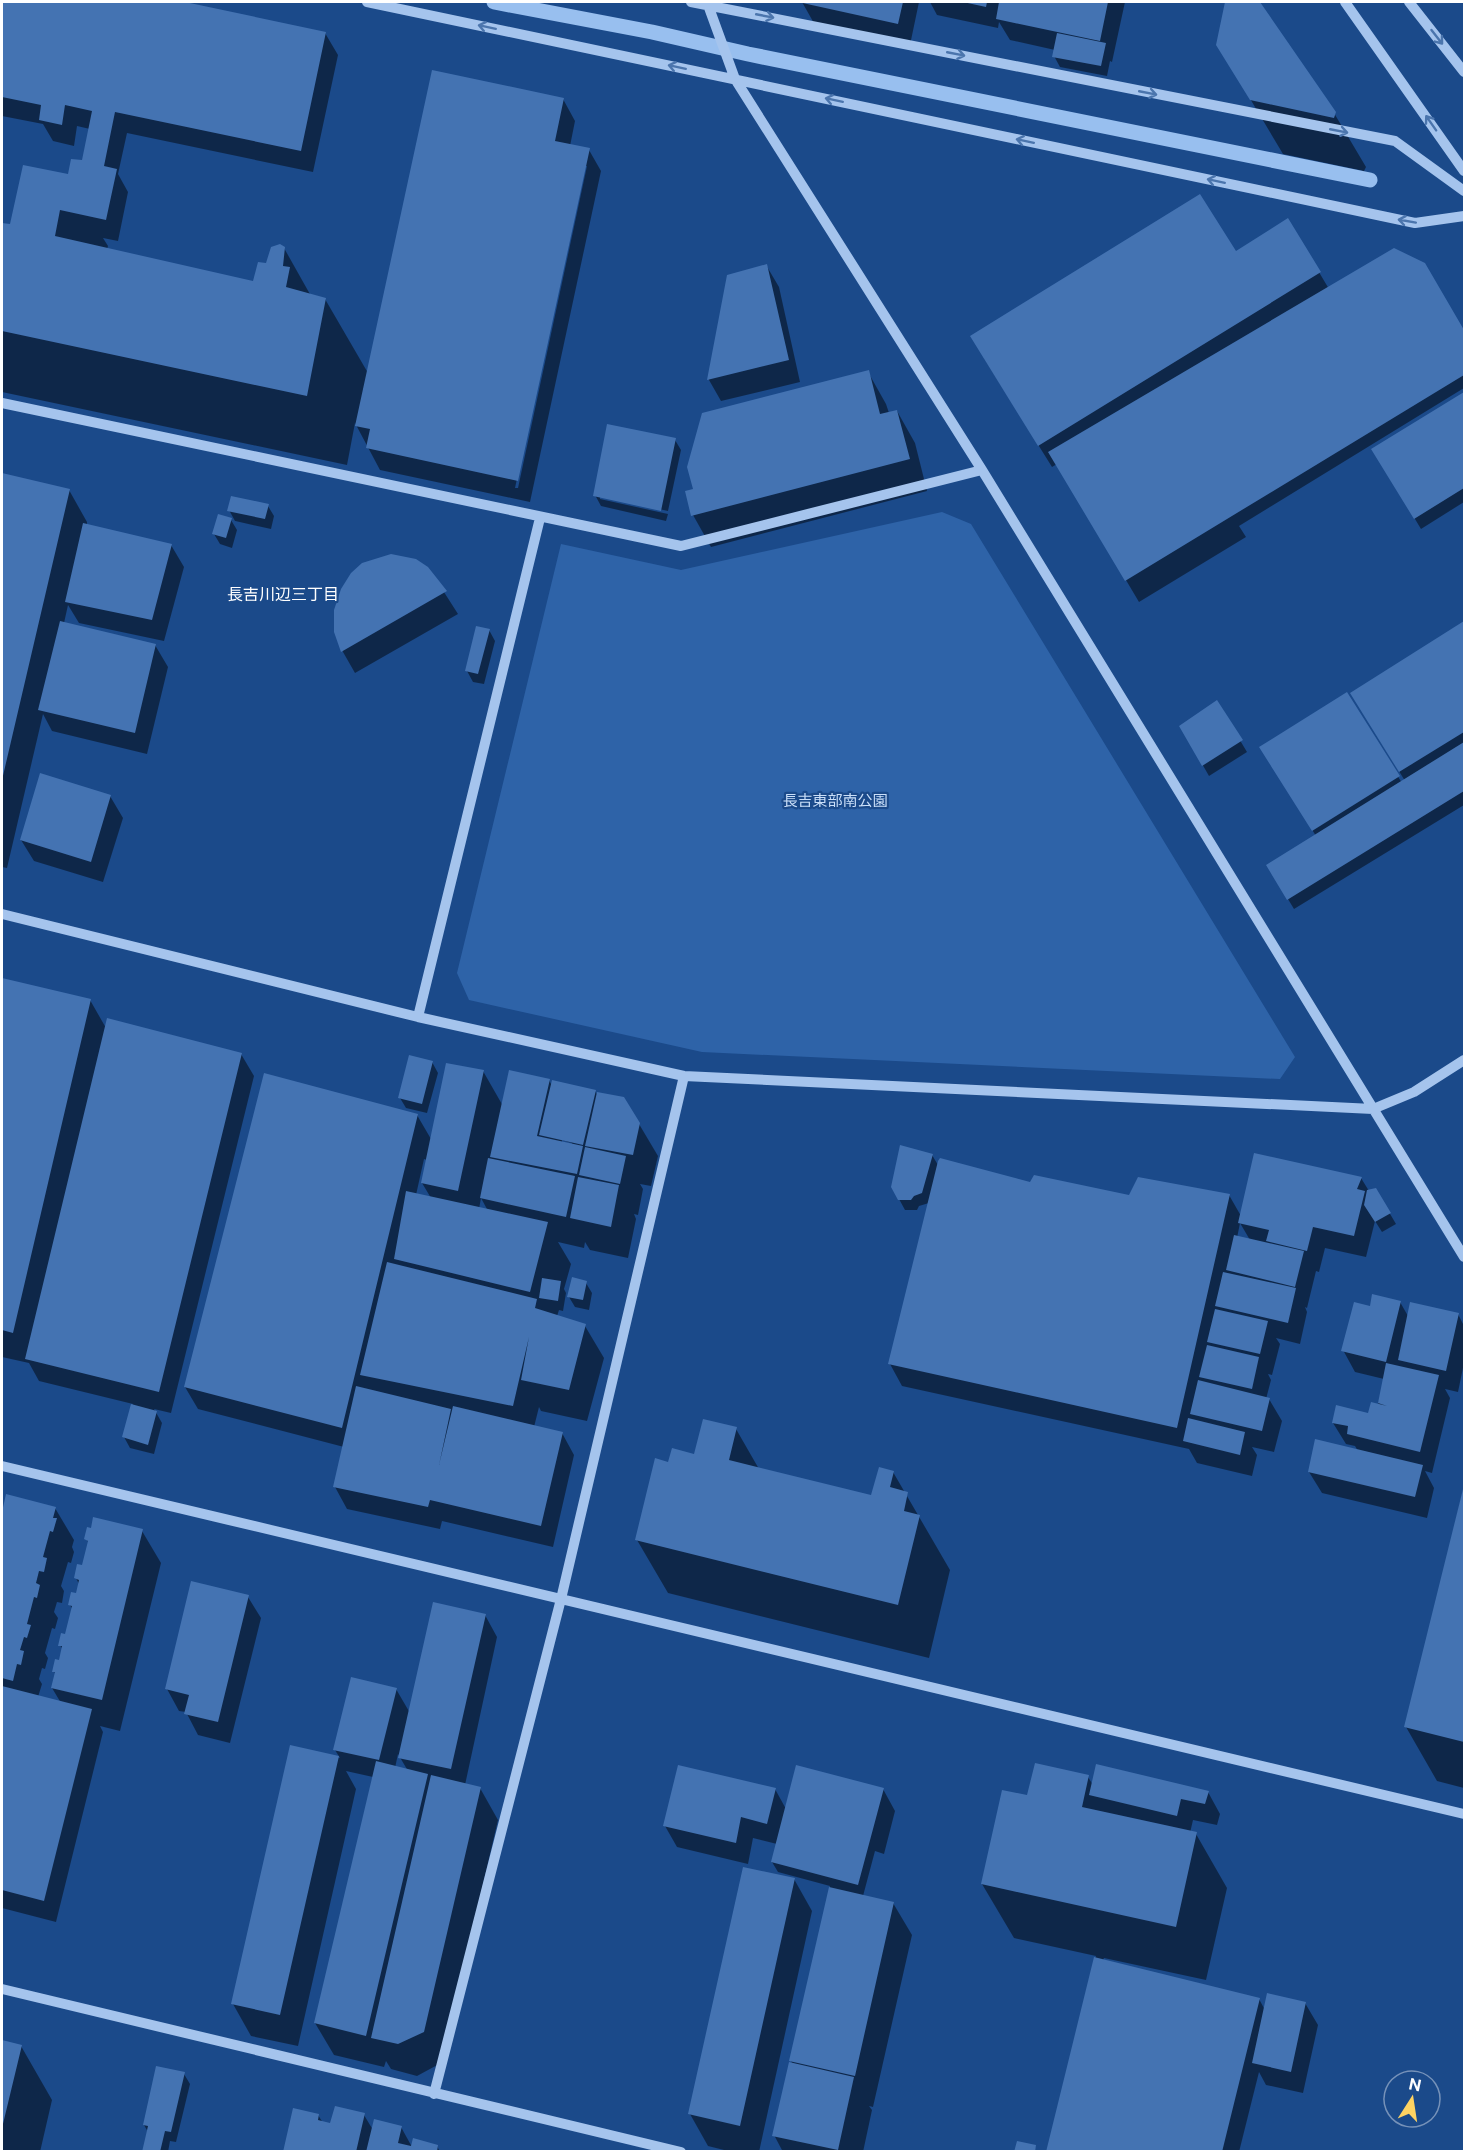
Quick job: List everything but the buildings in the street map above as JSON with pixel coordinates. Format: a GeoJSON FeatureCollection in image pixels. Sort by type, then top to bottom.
{"type":"FeatureCollection","features":[{"type":"Feature","properties":{"kind":"street"},"geometry":{"type":"LineString","coordinates":[[367,2],[1415,223],[1464,216]]}},
{"type":"Feature","properties":{"kind":"street"},"geometry":{"type":"LineString","coordinates":[[691,2],[708,3],[1395,141],[1464,191]]}},
{"type":"Feature","properties":{"kind":"street"},"geometry":{"type":"LineString","coordinates":[[1346,2],[1464,171]]}},
{"type":"Feature","properties":{"kind":"street"},"geometry":{"type":"LineString","coordinates":[[1408,2],[1464,72]]}},
{"type":"Feature","properties":{"kind":"street"},"geometry":{"type":"LineString","coordinates":[[708,3],[735,79],[982,470],[1464,1257]]}},
{"type":"Feature","properties":{"kind":"street"},"geometry":{"type":"LineString","coordinates":[[2,403],[681,546],[982,470]]}},
{"type":"Feature","properties":{"kind":"street"},"geometry":{"type":"LineString","coordinates":[[418,1017],[540,518]]}},
{"type":"Feature","properties":{"kind":"street"},"geometry":{"type":"LineString","coordinates":[[2,914],[418,1017],[684,1076],[1373,1109],[1414,1092],[1464,1060]]}},
{"type":"Feature","properties":{"kind":"street"},"geometry":{"type":"LineString","coordinates":[[434,2094],[561,1599],[684,1076]]}},
{"type":"Feature","properties":{"kind":"street"},"geometry":{"type":"LineString","coordinates":[[2,1466],[1464,1815]]}},
{"type":"Feature","properties":{"kind":"street"},"geometry":{"type":"LineString","coordinates":[[2,1989],[434,2094],[681,2151]]}},
{"type":"Feature","properties":{"kind":"green space","name":"長吉東部南公園"},"geometry":{"type":"Polygon","coordinates":[[[942,512],[971,524],[1295,1057],[1280,1079],[702,1052],[469,1000],[457,973],[561,544],[681,570],[942,512]]]}},
{"type":"Feature","properties":{"kind":"waterway"},"geometry":{"type":"LineString","coordinates":[[494,2],[652,32],[748,54],[1370,180]]}},
{"type":"Feature","properties":{"kind":"district","name":"長吉川辺三丁目"},"geometry":{"type":"Point","coordinates":[283,594]}}]}
